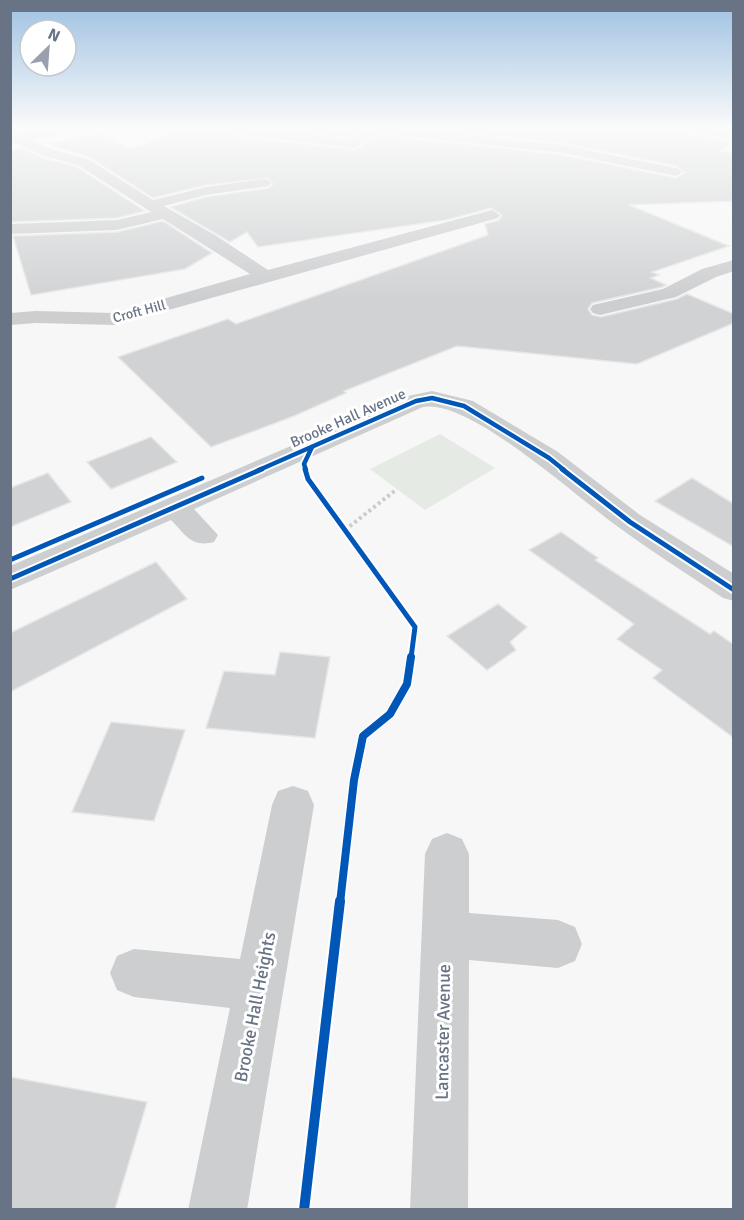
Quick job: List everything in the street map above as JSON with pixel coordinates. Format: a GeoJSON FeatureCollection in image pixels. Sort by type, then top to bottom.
{"type":"FeatureCollection","features":[{"type":"Feature","properties":{"kind":"street"},"geometry":{"type":"LineString","coordinates":[[119,185],[265,276]]}},
{"type":"Feature","properties":{"kind":"street"},"geometry":{"type":"LineString","coordinates":[[10,229],[117,225],[206,191],[250,185]]}},
{"type":"Feature","properties":{"kind":"street","name":"Croft Hill"},"geometry":{"type":"LineString","coordinates":[[10,319],[99,321],[115,319],[492,215]]}},
{"type":"Feature","properties":{"kind":"street"},"geometry":{"type":"LineString","coordinates":[[600,309],[669,293],[709,273],[734,265]]}},
{"type":"Feature","properties":{"kind":"street","name":"Brooke Hall Avenue"},"geometry":{"type":"LineString","coordinates":[[10,579],[416,401],[432,398],[448,400],[464,406],[549,458],[630,522],[734,590]]}},
{"type":"Feature","properties":{"kind":"street"},"geometry":{"type":"LineString","coordinates":[[175,507],[203,535]]}},
{"type":"Feature","properties":{"kind":"street","name":"Brooke Hall Heights"},"geometry":{"type":"LineString","coordinates":[[217,1209],[293,805]]}},
{"type":"Feature","properties":{"kind":"street","name":"Lancaster Avenue"},"geometry":{"type":"LineString","coordinates":[[440,1209],[447,854]]}},
{"type":"Feature","properties":{"kind":"street"},"geometry":{"type":"LineString","coordinates":[[445,935],[558,944]]}},
{"type":"Feature","properties":{"kind":"street"},"geometry":{"type":"LineString","coordinates":[[134,973],[259,986]]}},
{"type":"Feature","properties":{"kind":"path"},"geometry":{"type":"LineString","coordinates":[[345,530],[397,489]]}},
{"type":"Feature","properties":{"kind":"path"},"geometry":{"type":"LineString","coordinates":[[339,522],[352,540]]}},
{"type":"Feature","properties":{"kind":"shaded area"},"geometry":{"type":"Polygon","coordinates":[[[440,434],[495,468],[425,510],[370,469],[440,434]]]}},
{"type":"Feature","properties":{"kind":"building"},"geometry":{"type":"Polygon","coordinates":[[[10,185],[105,185],[145,211],[117,218],[10,222],[10,185]]]}},
{"type":"Feature","properties":{"kind":"building"},"geometry":{"type":"Polygon","coordinates":[[[133,185],[207,185],[206,185],[153,198],[133,185]]]}},
{"type":"Feature","properties":{"kind":"building"},"geometry":{"type":"Polygon","coordinates":[[[272,185],[734,185],[734,201],[629,205],[729,246],[652,272],[659,275],[651,278],[666,285],[662,287],[592,303],[588,309],[592,315],[601,317],[677,299],[687,294],[734,314],[734,323],[637,364],[457,346],[344,391],[346,393],[294,416],[211,447],[118,357],[228,319],[236,324],[488,235],[485,224],[499,220],[502,215],[491,208],[446,220],[258,247],[247,232],[230,242],[170,207],[206,197],[269,188],[272,185]]]}},
{"type":"Feature","properties":{"kind":"building"},"geometry":{"type":"Polygon","coordinates":[[[163,221],[212,253],[185,269],[31,295],[13,236],[117,232],[163,221]]]}},
{"type":"Feature","properties":{"kind":"building"},"geometry":{"type":"Polygon","coordinates":[[[151,437],[177,462],[111,489],[87,462],[151,437]]]}},
{"type":"Feature","properties":{"kind":"building"},"geometry":{"type":"Polygon","coordinates":[[[48,473],[71,502],[10,527],[10,488],[48,473]]]}},
{"type":"Feature","properties":{"kind":"building"},"geometry":{"type":"Polygon","coordinates":[[[692,478],[734,504],[734,547],[655,501],[692,478]]]}},
{"type":"Feature","properties":{"kind":"building"},"geometry":{"type":"Polygon","coordinates":[[[561,532],[598,558],[595,560],[710,634],[714,631],[734,645],[734,738],[653,678],[662,670],[617,639],[634,624],[529,550],[561,532]]]}},
{"type":"Feature","properties":{"kind":"building"},"geometry":{"type":"Polygon","coordinates":[[[156,562],[187,599],[10,692],[10,633],[156,562]]]}},
{"type":"Feature","properties":{"kind":"building"},"geometry":{"type":"Polygon","coordinates":[[[498,604],[527,627],[510,642],[516,650],[487,670],[447,636],[498,604]]]}},
{"type":"Feature","properties":{"kind":"building"},"geometry":{"type":"Polygon","coordinates":[[[280,652],[330,657],[315,738],[206,728],[224,671],[275,675],[280,652]]]}},
{"type":"Feature","properties":{"kind":"building"},"geometry":{"type":"Polygon","coordinates":[[[111,722],[185,730],[154,821],[72,812],[111,722]]]}},
{"type":"Feature","properties":{"kind":"building"},"geometry":{"type":"Polygon","coordinates":[[[10,1077],[147,1102],[115,1209],[10,1209],[10,1077]]]}},
{"type":"Feature","properties":{"kind":"cycle path"},"geometry":{"type":"LineString","coordinates":[[10,579],[416,401],[432,398],[464,406],[549,458],[630,522],[734,590]]}},
{"type":"Feature","properties":{"kind":"cycle path"},"geometry":{"type":"LineString","coordinates":[[304,1210],[354,780],[363,736],[390,714],[407,684],[415,627],[308,479],[304,464],[312,447]]}},
{"type":"Feature","properties":{"kind":"cycle path"},"geometry":{"type":"LineString","coordinates":[[10,560],[202,478]]}}]}
